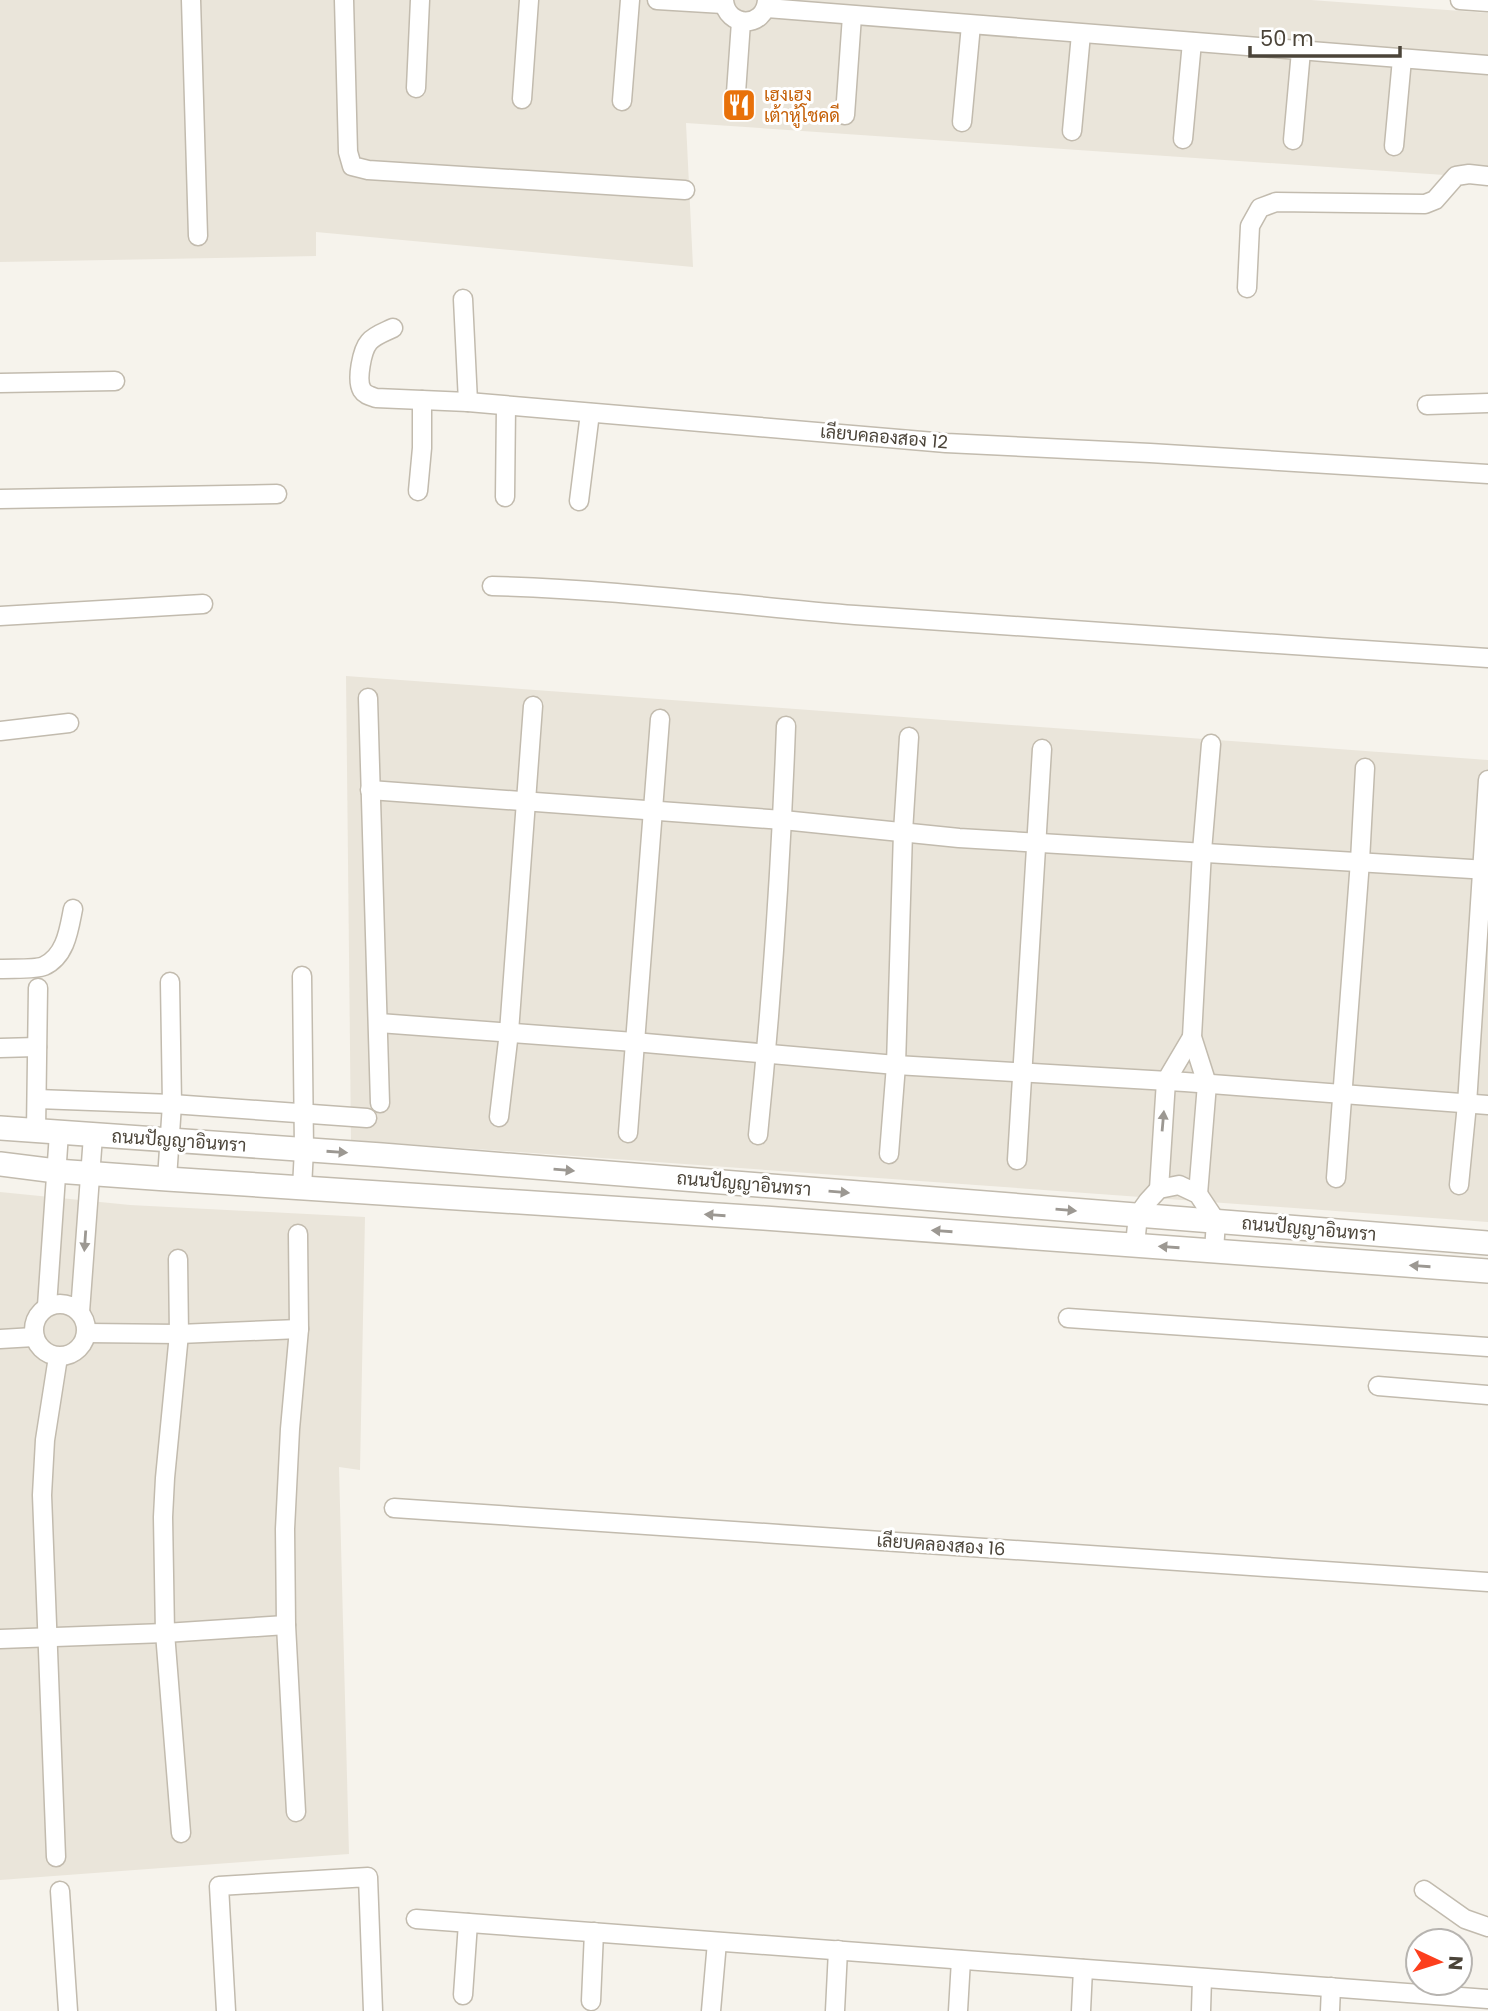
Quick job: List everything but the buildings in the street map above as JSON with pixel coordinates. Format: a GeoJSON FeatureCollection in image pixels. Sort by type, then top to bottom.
{"type":"FeatureCollection","features":[{"type":"Feature","properties":{"kind":"street"},"geometry":{"type":"LineString","coordinates":[[191,0],[198,236]]}},
{"type":"Feature","properties":{"kind":"street"},"geometry":{"type":"LineString","coordinates":[[344,0],[348,152],[352,166],[368,170],[685,190]]}},
{"type":"Feature","properties":{"kind":"street"},"geometry":{"type":"LineString","coordinates":[[416,88],[420,0]]}},
{"type":"Feature","properties":{"kind":"street"},"geometry":{"type":"LineString","coordinates":[[522,99],[529,0]]}},
{"type":"Feature","properties":{"kind":"street"},"geometry":{"type":"LineString","coordinates":[[622,101],[629,0]]}},
{"type":"Feature","properties":{"kind":"street"},"geometry":{"type":"LineString","coordinates":[[657,0],[724,2],[730,15],[741,22],[760,17],[767,4],[852,16],[1488,65]]}},
{"type":"Feature","properties":{"kind":"street"},"geometry":{"type":"LineString","coordinates":[[1460,0],[1488,2]]}},
{"type":"Feature","properties":{"kind":"street"},"geometry":{"type":"LineString","coordinates":[[845,115],[852,16]]}},
{"type":"Feature","properties":{"kind":"street"},"geometry":{"type":"LineString","coordinates":[[735,107],[741,22]]}},
{"type":"Feature","properties":{"kind":"street"},"geometry":{"type":"LineString","coordinates":[[962,122],[971,25]]}},
{"type":"Feature","properties":{"kind":"street"},"geometry":{"type":"LineString","coordinates":[[1072,131],[1081,34]]}},
{"type":"Feature","properties":{"kind":"street"},"geometry":{"type":"LineString","coordinates":[[1183,139],[1192,42]]}},
{"type":"Feature","properties":{"kind":"street"},"geometry":{"type":"LineString","coordinates":[[1293,140],[1301,51]]}},
{"type":"Feature","properties":{"kind":"street"},"geometry":{"type":"LineString","coordinates":[[1394,146],[1402,59]]}},
{"type":"Feature","properties":{"kind":"street"},"geometry":{"type":"LineString","coordinates":[[1247,288],[1251,226],[1260,208],[1276,202],[1424,204],[1436,200],[1456,176],[1488,176]]}},
{"type":"Feature","properties":{"kind":"street"},"geometry":{"type":"LineString","coordinates":[[463,299],[468,402]]}},
{"type":"Feature","properties":{"kind":"street","name":"เลียบคลองสอง 12"},"geometry":{"type":"LineString","coordinates":[[393,328],[375,337],[364,352],[360,388],[366,395],[376,398],[468,402],[946,443],[1488,474]]}},
{"type":"Feature","properties":{"kind":"street"},"geometry":{"type":"LineString","coordinates":[[0,383],[115,381]]}},
{"type":"Feature","properties":{"kind":"street"},"geometry":{"type":"LineString","coordinates":[[418,491],[422,448],[422,400]]}},
{"type":"Feature","properties":{"kind":"street"},"geometry":{"type":"LineString","coordinates":[[1427,405],[1488,403]]}},
{"type":"Feature","properties":{"kind":"street"},"geometry":{"type":"LineString","coordinates":[[505,497],[506,407]]}},
{"type":"Feature","properties":{"kind":"street"},"geometry":{"type":"LineString","coordinates":[[579,500],[590,413]]}},
{"type":"Feature","properties":{"kind":"street"},"geometry":{"type":"LineString","coordinates":[[0,499],[277,494]]}},
{"type":"Feature","properties":{"kind":"street"},"geometry":{"type":"LineString","coordinates":[[492,586],[556,588],[947,622],[1488,658]]}},
{"type":"Feature","properties":{"kind":"street"},"geometry":{"type":"LineString","coordinates":[[0,616],[203,604]]}},
{"type":"Feature","properties":{"kind":"street"},"geometry":{"type":"LineString","coordinates":[[368,698],[380,1103]]}},
{"type":"Feature","properties":{"kind":"street"},"geometry":{"type":"LineString","coordinates":[[499,1117],[509,1032],[533,706]]}},
{"type":"Feature","properties":{"kind":"street"},"geometry":{"type":"LineString","coordinates":[[628,1133],[660,719]]}},
{"type":"Feature","properties":{"kind":"street"},"geometry":{"type":"LineString","coordinates":[[0,731],[69,723]]}},
{"type":"Feature","properties":{"kind":"street"},"geometry":{"type":"LineString","coordinates":[[758,1135],[783,820],[786,726]]}},
{"type":"Feature","properties":{"kind":"street"},"geometry":{"type":"LineString","coordinates":[[889,1154],[896,1065],[903,832],[909,737]]}},
{"type":"Feature","properties":{"kind":"street"},"geometry":{"type":"LineString","coordinates":[[1198,1194],[1207,1084],[1192,1037],[1211,744]]}},
{"type":"Feature","properties":{"kind":"street"},"geometry":{"type":"LineString","coordinates":[[1017,1160],[1042,749]]}},
{"type":"Feature","properties":{"kind":"street"},"geometry":{"type":"LineString","coordinates":[[1336,1178],[1365,768]]}},
{"type":"Feature","properties":{"kind":"street"},"geometry":{"type":"LineString","coordinates":[[1459,1185],[1485,869],[1488,779]]}},
{"type":"Feature","properties":{"kind":"street"},"geometry":{"type":"LineString","coordinates":[[370,790],[783,820],[959,838],[1485,869]]}},
{"type":"Feature","properties":{"kind":"street"},"geometry":{"type":"LineString","coordinates":[[0,969],[43,967],[58,956],[67,940],[73,909]]}},
{"type":"Feature","properties":{"kind":"street"},"geometry":{"type":"LineString","coordinates":[[302,976],[302,1188]]}},
{"type":"Feature","properties":{"kind":"street"},"geometry":{"type":"LineString","coordinates":[[167,1179],[172,1104],[170,982]]}},
{"type":"Feature","properties":{"kind":"street"},"geometry":{"type":"LineString","coordinates":[[36,1130],[38,988]]}},
{"type":"Feature","properties":{"kind":"street"},"geometry":{"type":"LineString","coordinates":[[379,1023],[896,1065],[1167,1081],[1488,1105]]}},
{"type":"Feature","properties":{"kind":"street"},"geometry":{"type":"LineString","coordinates":[[1135,1245],[1138,1215],[1158,1189],[1167,1081],[1192,1037]]}},
{"type":"Feature","properties":{"kind":"street"},"geometry":{"type":"LineString","coordinates":[[0,1048],[37,1047]]}},
{"type":"Feature","properties":{"kind":"street"},"geometry":{"type":"LineString","coordinates":[[37,1099],[172,1104],[367,1118]]}},
{"type":"Feature","properties":{"kind":"street","name":"ถนนปัญญาอินทรา"},"geometry":{"type":"LineString","coordinates":[[0,1128],[304,1149],[1488,1243]]}},
{"type":"Feature","properties":{"kind":"street"},"geometry":{"type":"LineString","coordinates":[[47,1306],[59,1133]]}},
{"type":"Feature","properties":{"kind":"street"},"geometry":{"type":"LineString","coordinates":[[80,1312],[93,1136]]}},
{"type":"Feature","properties":{"kind":"street","name":"ถนนปัญญาอินทรา"},"geometry":{"type":"LineString","coordinates":[[0,1164],[167,1179],[1488,1271]]}},
{"type":"Feature","properties":{"kind":"street"},"geometry":{"type":"LineString","coordinates":[[1158,1189],[1179,1185],[1198,1194],[1216,1221],[1214,1251]]}},
{"type":"Feature","properties":{"kind":"street"},"geometry":{"type":"LineString","coordinates":[[296,1812],[286,1625],[285,1516],[299,1329],[298,1234]]}},
{"type":"Feature","properties":{"kind":"street"},"geometry":{"type":"LineString","coordinates":[[178,1259],[179,1334],[164,1504],[165,1633],[181,1833]]}},
{"type":"Feature","properties":{"kind":"street"},"geometry":{"type":"LineString","coordinates":[[65,1303],[80,1312],[87,1332],[82,1345],[72,1354],[58,1357],[43,1351],[34,1337],[35,1320],[47,1306],[65,1303]]}},
{"type":"Feature","properties":{"kind":"street"},"geometry":{"type":"LineString","coordinates":[[1068,1318],[1488,1347]]}},
{"type":"Feature","properties":{"kind":"street"},"geometry":{"type":"LineString","coordinates":[[87,1332],[179,1334],[299,1329]]}},
{"type":"Feature","properties":{"kind":"street"},"geometry":{"type":"LineString","coordinates":[[0,1339],[34,1337]]}},
{"type":"Feature","properties":{"kind":"street"},"geometry":{"type":"LineString","coordinates":[[56,1857],[42,1495],[45,1440],[58,1357]]}},
{"type":"Feature","properties":{"kind":"street"},"geometry":{"type":"LineString","coordinates":[[1378,1387],[1488,1395]]}},
{"type":"Feature","properties":{"kind":"street","name":"เลียบคลองสอง 16"},"geometry":{"type":"LineString","coordinates":[[394,1508],[1488,1582]]}},
{"type":"Feature","properties":{"kind":"street"},"geometry":{"type":"LineString","coordinates":[[0,1639],[286,1625]]}},
{"type":"Feature","properties":{"kind":"street"},"geometry":{"type":"LineString","coordinates":[[226,2011],[219,1886],[368,1877],[373,2011]]}},
{"type":"Feature","properties":{"kind":"street"},"geometry":{"type":"LineString","coordinates":[[1424,1890],[1465,1919],[1488,1927]]}},
{"type":"Feature","properties":{"kind":"street"},"geometry":{"type":"LineString","coordinates":[[60,1891],[68,2011]]}},
{"type":"Feature","properties":{"kind":"street"},"geometry":{"type":"LineString","coordinates":[[416,1919],[1331,1987],[1452,2003],[1488,1999]]}},
{"type":"Feature","properties":{"kind":"street"},"geometry":{"type":"LineString","coordinates":[[463,1995],[468,1923]]}},
{"type":"Feature","properties":{"kind":"street"},"geometry":{"type":"LineString","coordinates":[[591,2001],[594,1932]]}},
{"type":"Feature","properties":{"kind":"street"},"geometry":{"type":"LineString","coordinates":[[711,2011],[717,1942]]}},
{"type":"Feature","properties":{"kind":"street"},"geometry":{"type":"LineString","coordinates":[[835,2011],[838,1950]]}},
{"type":"Feature","properties":{"kind":"street"},"geometry":{"type":"LineString","coordinates":[[958,2011],[961,1960]]}},
{"type":"Feature","properties":{"kind":"street"},"geometry":{"type":"LineString","coordinates":[[1081,2011],[1083,1969]]}},
{"type":"Feature","properties":{"kind":"street"},"geometry":{"type":"LineString","coordinates":[[1201,2011],[1202,1978]]}},
{"type":"Feature","properties":{"kind":"street"},"geometry":{"type":"LineString","coordinates":[[1330,2011],[1331,1987]]}},
{"type":"Feature","properties":{"kind":"shaded area"},"geometry":{"type":"Polygon","coordinates":[[[0,0],[1311,0],[1488,13],[1488,178],[686,123],[693,267],[316,232],[316,256],[0,262],[0,0]]]}},
{"type":"Feature","properties":{"kind":"shaded area"},"geometry":{"type":"Polygon","coordinates":[[[346,676],[1488,760],[1488,1222],[351,1140],[346,676]]]}},
{"type":"Feature","properties":{"kind":"shaded area"},"geometry":{"type":"Polygon","coordinates":[[[0,1192],[130,1205],[365,1217],[360,1470],[339,1467],[349,1854],[0,1880],[0,1192]]]}},
{"type":"Feature","properties":{"kind":"place","name":"เฮงเฮง เต้าหู้โชคดี"},"geometry":{"type":"Point","coordinates":[739,105]}}]}
